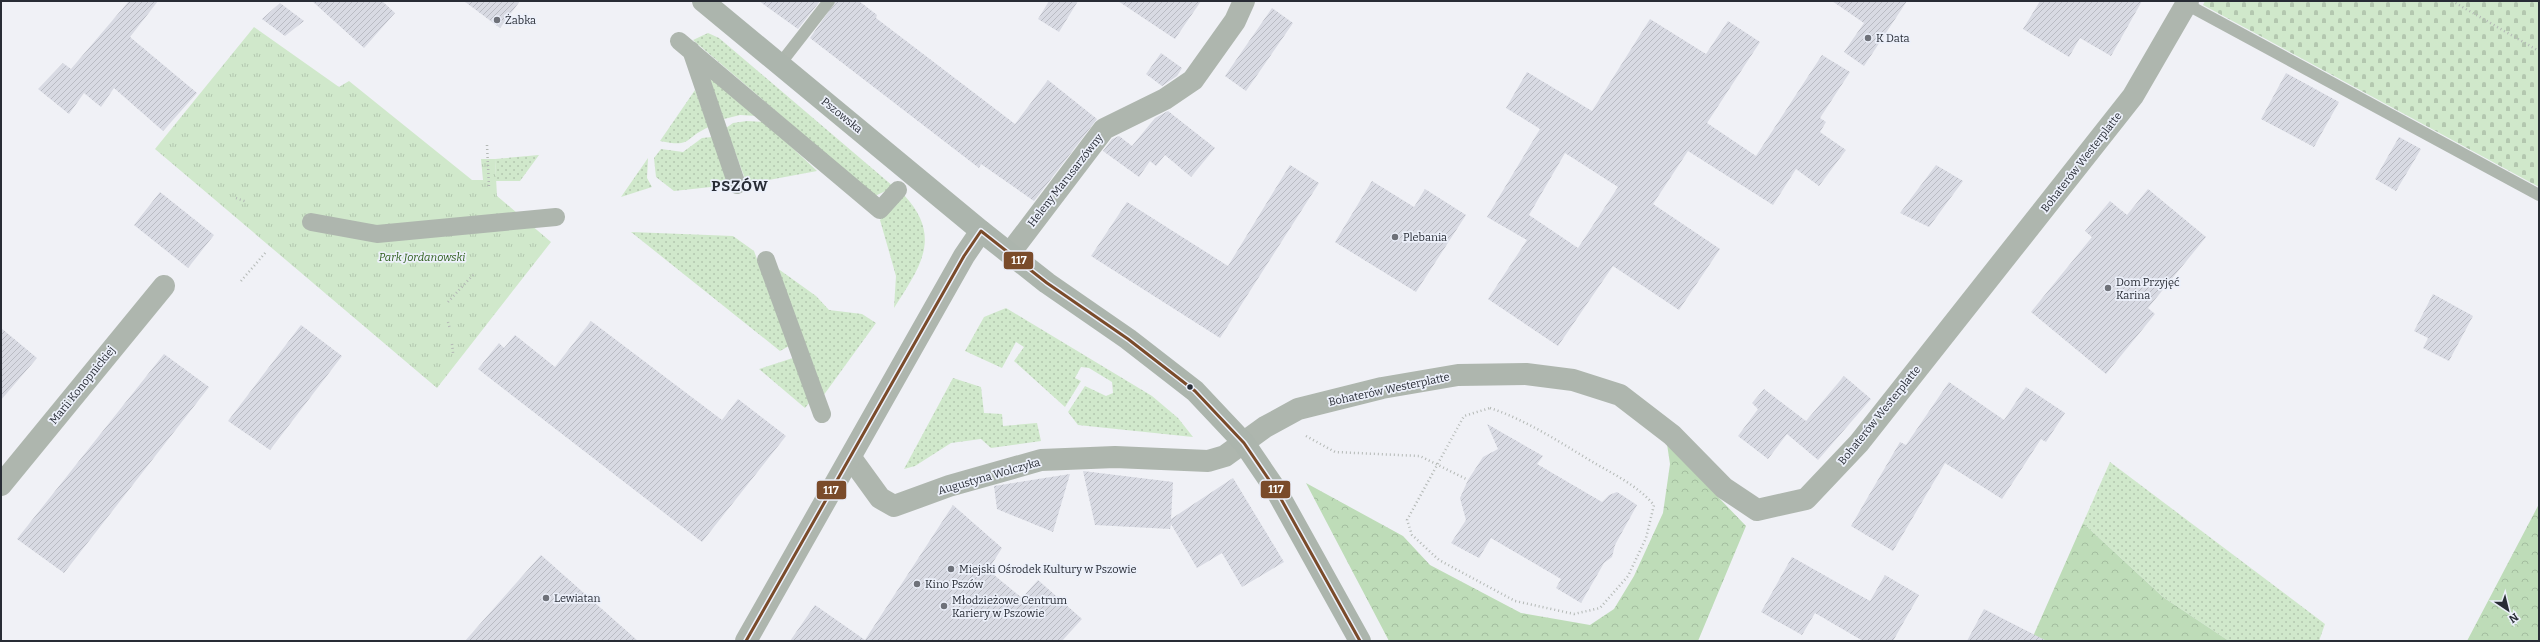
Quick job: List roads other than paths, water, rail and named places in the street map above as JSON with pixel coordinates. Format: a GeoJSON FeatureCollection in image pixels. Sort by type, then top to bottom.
{"type":"FeatureCollection","features":[{"type":"Feature","properties":{"kind":"main road","name":"Pszowska"},"geometry":{"type":"LineString","coordinates":[[703,1],[1047,283],[1128,339],[1195,391],[1244,443],[1276,490],[1359,641]]}},
{"type":"Feature","properties":{"kind":"street","name":"Heleny Marusarzówny"},"geometry":{"type":"LineString","coordinates":[[1010,253],[1104,129],[1165,99],[1193,80],[1235,21],[1244,1]]}},
{"type":"Feature","properties":{"kind":"street","name":"Bohaterów Westerplatte"},"geometry":{"type":"LineString","coordinates":[[1244,443],[1298,409],[1382,388],[1458,375],[1526,374],[1573,380],[1620,395],[1672,435],[1724,488],[1757,510],[1806,499],[1859,443],[2133,96],[2187,2]]}},
{"type":"Feature","properties":{"kind":"street"},"geometry":{"type":"LineString","coordinates":[[737,185],[685,46],[878,213],[898,190]]}},
{"type":"Feature","properties":{"kind":"street"},"geometry":{"type":"LineString","coordinates":[[311,222],[377,234],[556,217]]}},
{"type":"Feature","properties":{"kind":"street"},"geometry":{"type":"LineString","coordinates":[[746,641],[851,458],[964,256],[981,230]]}},
{"type":"Feature","properties":{"kind":"street"},"geometry":{"type":"LineString","coordinates":[[766,260],[822,414]]}},
{"type":"Feature","properties":{"kind":"street","name":"Marii Konopnickiej"},"geometry":{"type":"LineString","coordinates":[[1,485],[164,286]]}},
{"type":"Feature","properties":{"kind":"street","name":"Augustyna Wolczyka"},"geometry":{"type":"LineString","coordinates":[[851,458],[880,498],[894,506],[949,486],[1041,460],[1115,458],[1208,461],[1225,456],[1244,443]]}},
{"type":"Feature","properties":{"kind":"lane"},"geometry":{"type":"LineString","coordinates":[[780,64],[829,1]]}},
{"type":"Feature","properties":{"kind":"lane"},"geometry":{"type":"LineString","coordinates":[[2187,2],[2539,195]]}},
{"type":"Feature","properties":{"kind":"place","name":"Żabka"},"geometry":{"type":"Point","coordinates":[497,20]}},
{"type":"Feature","properties":{"kind":"place","name":"K Data"},"geometry":{"type":"Point","coordinates":[1868,38]}},
{"type":"Feature","properties":{"kind":"place","name":"Plebania"},"geometry":{"type":"Point","coordinates":[1395,237]}},
{"type":"Feature","properties":{"kind":"place","name":"Dom Przyjęć Karina"},"geometry":{"type":"Point","coordinates":[2108,288]}},
{"type":"Feature","properties":{"kind":"place","name":"Miejski Ośrodek Kultury w Pszowie"},"geometry":{"type":"Point","coordinates":[951,569]}},
{"type":"Feature","properties":{"kind":"place","name":"Kino Pszów"},"geometry":{"type":"Point","coordinates":[917,584]}},
{"type":"Feature","properties":{"kind":"place","name":"Lewiatan"},"geometry":{"type":"Point","coordinates":[546,598]}},
{"type":"Feature","properties":{"kind":"place","name":"Młodzieżowe Centrum Kariery w Pszowie"},"geometry":{"type":"Point","coordinates":[944,606]}},
{"type":"Feature","properties":{"kind":"district","name":"PSZÓW"},"geometry":{"type":"Point","coordinates":[740,186]}},
{"type":"Feature","properties":{"kind":"park label","name":"Park Jordanowski"},"geometry":{"type":"Point","coordinates":[422,257]}}]}
